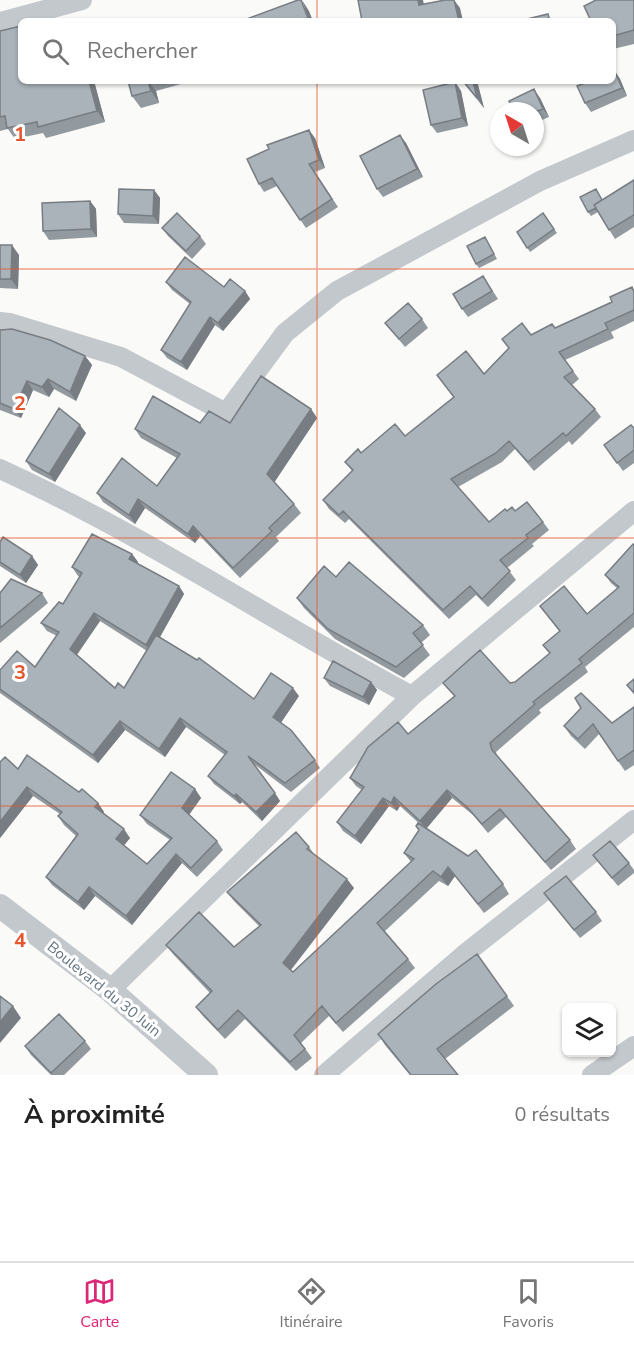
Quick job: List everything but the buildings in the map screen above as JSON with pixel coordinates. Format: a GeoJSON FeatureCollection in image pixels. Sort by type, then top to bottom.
{"type":"FeatureCollection","features":[{"type":"Feature","properties":{"kind":"street"},"geometry":{"type":"LineString","coordinates":[[0,22],[82,0]]}},
{"type":"Feature","properties":{"kind":"street"},"geometry":{"type":"LineString","coordinates":[[0,322],[10,323],[121,357],[226,413],[285,333],[337,291],[540,181],[634,140]]}},
{"type":"Feature","properties":{"kind":"street"},"geometry":{"type":"LineString","coordinates":[[0,469],[38,486],[210,579],[412,696]]}},
{"type":"Feature","properties":{"kind":"street"},"geometry":{"type":"LineString","coordinates":[[110,990],[412,696],[634,511]]}},
{"type":"Feature","properties":{"kind":"street"},"geometry":{"type":"LineString","coordinates":[[324,1075],[466,953],[634,820]]}},
{"type":"Feature","properties":{"kind":"street","name":"Boulevard du 30 Juin"},"geometry":{"type":"LineString","coordinates":[[0,906],[110,990],[206,1075]]}},
{"type":"Feature","properties":{"kind":"street"},"geometry":{"type":"LineString","coordinates":[[592,1075],[634,1046]]}}]}
